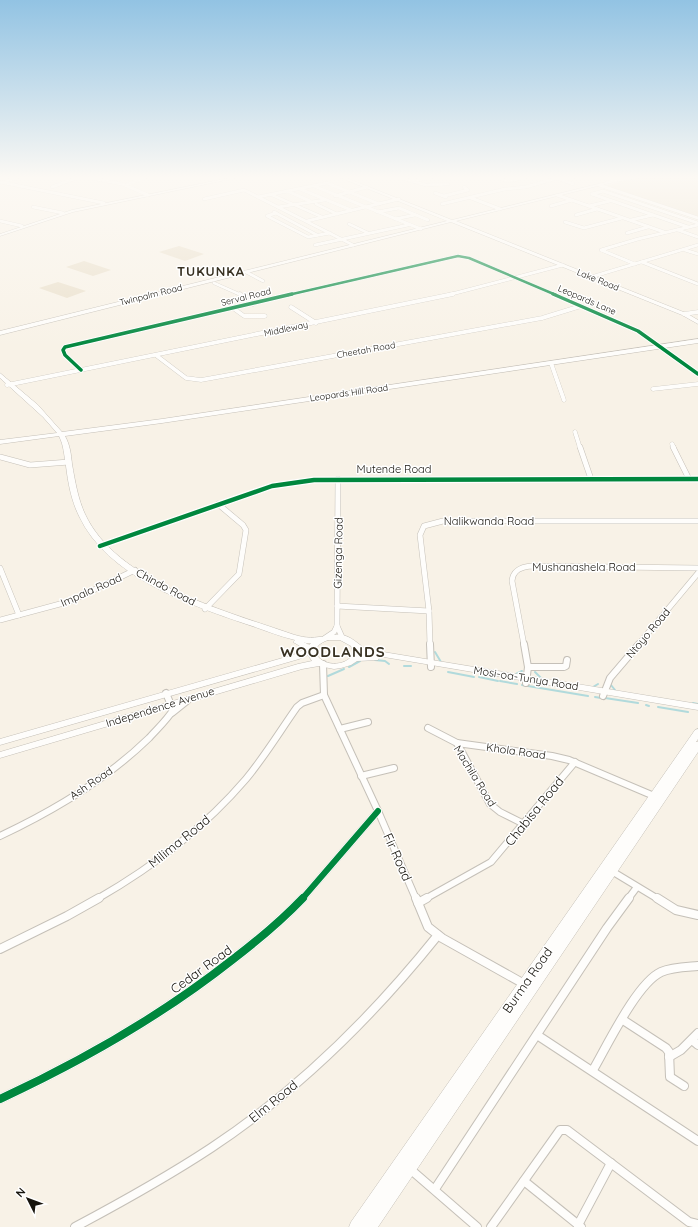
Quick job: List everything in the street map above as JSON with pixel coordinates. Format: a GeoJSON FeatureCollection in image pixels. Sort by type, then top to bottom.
{"type":"FeatureCollection","features":[{"type":"Feature","properties":{"kind":"main road","name":"Twinpalm Road"},"geometry":{"type":"LineString","coordinates":[[0,333],[399,234]]}},
{"type":"Feature","properties":{"kind":"main road","name":"Lake Road"},"geometry":{"type":"LineString","coordinates":[[490,234],[684,314],[698,322]]}},
{"type":"Feature","properties":{"kind":"main road","name":"Leopards Hill Road"},"geometry":{"type":"LineString","coordinates":[[60,436],[698,341]]}},
{"type":"Feature","properties":{"kind":"main road"},"geometry":{"type":"LineString","coordinates":[[0,375],[8,385],[60,436]]}},
{"type":"Feature","properties":{"kind":"main road"},"geometry":{"type":"LineString","coordinates":[[0,379],[8,385]]}},
{"type":"Feature","properties":{"kind":"main road"},"geometry":{"type":"LineString","coordinates":[[0,442],[60,436]]}},
{"type":"Feature","properties":{"kind":"main road","name":"Chindo Road"},"geometry":{"type":"LineString","coordinates":[[60,436],[67,462],[70,495],[75,510],[82,523],[102,545],[134,571],[166,592],[290,639],[311,649]]}},
{"type":"Feature","properties":{"kind":"main road","name":"Chindo Road"},"geometry":{"type":"LineString","coordinates":[[206,608],[299,639],[322,639]]}},
{"type":"Feature","properties":{"kind":"main road"},"geometry":{"type":"LineString","coordinates":[[342,637],[355,645],[358,654],[354,659],[343,665],[336,666],[322,664],[314,659],[311,649],[322,639],[342,637]]}},
{"type":"Feature","properties":{"kind":"main road","name":"Mosi-oa-Tunya Road"},"geometry":{"type":"LineString","coordinates":[[355,645],[366,651],[432,665]]}},
{"type":"Feature","properties":{"kind":"main road","name":"Independence Avenue"},"geometry":{"type":"LineString","coordinates":[[0,742],[166,693],[296,658],[311,649]]}},
{"type":"Feature","properties":{"kind":"main road","name":"Mosi-oa-Tunya Road"},"geometry":{"type":"LineString","coordinates":[[354,659],[372,657],[432,665],[698,708]]}},
{"type":"Feature","properties":{"kind":"main road","name":"Independence Avenue"},"geometry":{"type":"LineString","coordinates":[[0,755],[300,666],[322,664]]}},
{"type":"Feature","properties":{"kind":"main road","name":"Mosi-oa-Tunya Road"},"geometry":{"type":"LineString","coordinates":[[603,693],[698,712]]}},
{"type":"Feature","properties":{"kind":"main road","name":"Burma Road"},"geometry":{"type":"LineString","coordinates":[[370,1227],[410,1169],[529,986],[608,869],[654,796],[698,732]]}},
{"type":"Feature","properties":{"kind":"main road","name":"Burma Road"},"geometry":{"type":"LineString","coordinates":[[608,869],[698,745]]}},
{"type":"Feature","properties":{"kind":"main road","name":"Burma Road"},"geometry":{"type":"LineString","coordinates":[[356,1227],[529,986]]}},
{"type":"Feature","properties":{"kind":"street"},"geometry":{"type":"LineString","coordinates":[[301,234],[308,238],[322,234]]}},
{"type":"Feature","properties":{"kind":"street"},"geometry":{"type":"LineString","coordinates":[[332,234],[353,245]]}},
{"type":"Feature","properties":{"kind":"street"},"geometry":{"type":"LineString","coordinates":[[315,245],[362,234]]}},
{"type":"Feature","properties":{"kind":"street"},"geometry":{"type":"LineString","coordinates":[[635,264],[602,250],[660,234]]}},
{"type":"Feature","properties":{"kind":"street"},"geometry":{"type":"LineString","coordinates":[[591,277],[698,245]]}},
{"type":"Feature","properties":{"kind":"street"},"geometry":{"type":"LineString","coordinates":[[684,249],[698,254]]}},
{"type":"Feature","properties":{"kind":"street","name":"Leopards Lane"},"geometry":{"type":"LineString","coordinates":[[462,256],[517,278],[638,331],[698,374]]}},
{"type":"Feature","properties":{"kind":"street","name":"Serval Road"},"geometry":{"type":"LineString","coordinates":[[81,370],[65,355],[63,350],[65,347],[462,256]]}},
{"type":"Feature","properties":{"kind":"street"},"geometry":{"type":"LineString","coordinates":[[642,262],[698,284]]}},
{"type":"Feature","properties":{"kind":"street","name":"Middleway"},"geometry":{"type":"LineString","coordinates":[[8,385],[157,356],[470,291],[562,265]]}},
{"type":"Feature","properties":{"kind":"street"},"geometry":{"type":"LineString","coordinates":[[246,272],[262,281]]}},
{"type":"Feature","properties":{"kind":"street"},"geometry":{"type":"LineString","coordinates":[[693,282],[698,280]]}},
{"type":"Feature","properties":{"kind":"street"},"geometry":{"type":"LineString","coordinates":[[214,283],[238,293],[253,304]]}},
{"type":"Feature","properties":{"kind":"street","name":"Cheetah Road"},"geometry":{"type":"LineString","coordinates":[[157,356],[186,378],[201,380],[531,320],[581,306]]}},
{"type":"Feature","properties":{"kind":"street"},"geometry":{"type":"LineString","coordinates":[[291,307],[316,323]]}},
{"type":"Feature","properties":{"kind":"street"},"geometry":{"type":"LineString","coordinates":[[233,308],[244,316],[265,316]]}},
{"type":"Feature","properties":{"kind":"street"},"geometry":{"type":"LineString","coordinates":[[684,314],[698,312]]}},
{"type":"Feature","properties":{"kind":"street"},"geometry":{"type":"LineString","coordinates":[[551,363],[564,400]]}},
{"type":"Feature","properties":{"kind":"street"},"geometry":{"type":"LineString","coordinates":[[653,390],[698,384]]}},
{"type":"Feature","properties":{"kind":"street"},"geometry":{"type":"LineString","coordinates":[[575,432],[591,479]]}},
{"type":"Feature","properties":{"kind":"street"},"geometry":{"type":"LineString","coordinates":[[672,444],[689,479]]}},
{"type":"Feature","properties":{"kind":"street"},"geometry":{"type":"LineString","coordinates":[[0,457],[30,465],[67,462]]}},
{"type":"Feature","properties":{"kind":"street","name":"Gizenga Road"},"geometry":{"type":"LineString","coordinates":[[338,479],[337,626],[342,637]]}},
{"type":"Feature","properties":{"kind":"street","name":"Mutende Road"},"geometry":{"type":"LineString","coordinates":[[102,545],[272,486],[314,480],[698,479]]}},
{"type":"Feature","properties":{"kind":"street"},"geometry":{"type":"LineString","coordinates":[[206,608],[239,574],[246,530],[243,525],[218,504]]}},
{"type":"Feature","properties":{"kind":"street","name":"Nalikwanda Road"},"geometry":{"type":"LineString","coordinates":[[432,665],[429,611],[420,535],[424,526],[428,523],[443,521],[698,521]]}},
{"type":"Feature","properties":{"kind":"street","name":"Mushanashela Road"},"geometry":{"type":"LineString","coordinates":[[526,681],[528,667],[512,581],[512,575],[515,570],[531,566],[698,568]]}},
{"type":"Feature","properties":{"kind":"street"},"geometry":{"type":"LineString","coordinates":[[0,568],[19,615]]}},
{"type":"Feature","properties":{"kind":"street","name":"Impala Road"},"geometry":{"type":"LineString","coordinates":[[0,620],[71,601],[134,571]]}},
{"type":"Feature","properties":{"kind":"street","name":"Ntoyo Road"},"geometry":{"type":"LineString","coordinates":[[603,693],[610,678],[698,573]]}},
{"type":"Feature","properties":{"kind":"street"},"geometry":{"type":"LineString","coordinates":[[337,606],[380,610],[429,611]]}},
{"type":"Feature","properties":{"kind":"street"},"geometry":{"type":"LineString","coordinates":[[322,639],[334,632],[337,626]]}},
{"type":"Feature","properties":{"kind":"street"},"geometry":{"type":"LineString","coordinates":[[528,667],[564,667],[567,660]]}},
{"type":"Feature","properties":{"kind":"street"},"geometry":{"type":"LineString","coordinates":[[322,664],[326,675]]}},
{"type":"Feature","properties":{"kind":"street"},"geometry":{"type":"LineString","coordinates":[[324,695],[323,687],[326,675],[336,666]]}},
{"type":"Feature","properties":{"kind":"street"},"geometry":{"type":"LineString","coordinates":[[166,693],[173,710],[170,715]]}},
{"type":"Feature","properties":{"kind":"street","name":"Fir Road"},"geometry":{"type":"LineString","coordinates":[[324,695],[378,811],[428,927],[438,935],[529,986]]}},
{"type":"Feature","properties":{"kind":"street","name":"Milima Road"},"geometry":{"type":"LineString","coordinates":[[0,949],[96,900],[178,843],[213,813],[245,780],[297,707],[302,703],[324,695]]}},
{"type":"Feature","properties":{"kind":"street","name":"Ash Road"},"geometry":{"type":"LineString","coordinates":[[0,836],[72,797],[104,776],[143,743],[170,715],[192,698]]}},
{"type":"Feature","properties":{"kind":"street"},"geometry":{"type":"LineString","coordinates":[[340,729],[368,722]]}},
{"type":"Feature","properties":{"kind":"street","name":"Machila Road"},"geometry":{"type":"LineString","coordinates":[[428,728],[457,743],[490,804],[500,812],[522,823]]}},
{"type":"Feature","properties":{"kind":"street","name":"Khola Road"},"geometry":{"type":"LineString","coordinates":[[457,743],[552,756],[575,762]]}},
{"type":"Feature","properties":{"kind":"street"},"geometry":{"type":"LineString","coordinates":[[575,762],[654,796]]}},
{"type":"Feature","properties":{"kind":"street","name":"Chabisa Road"},"geometry":{"type":"LineString","coordinates":[[418,903],[491,862],[522,823],[575,762]]}},
{"type":"Feature","properties":{"kind":"street"},"geometry":{"type":"LineString","coordinates":[[361,776],[394,768]]}},
{"type":"Feature","properties":{"kind":"street","name":"Cedar Road"},"geometry":{"type":"LineString","coordinates":[[0,1099],[60,1070],[122,1036],[205,982],[281,920],[326,874],[378,811]]}},
{"type":"Feature","properties":{"kind":"street"},"geometry":{"type":"LineString","coordinates":[[608,869],[676,910],[698,915]]}},
{"type":"Feature","properties":{"kind":"street"},"geometry":{"type":"LineString","coordinates":[[435,1189],[602,934],[637,887]]}},
{"type":"Feature","properties":{"kind":"street","name":"Elm Road"},"geometry":{"type":"LineString","coordinates":[[75,1227],[176,1171],[249,1121],[288,1089],[348,1035],[405,976],[438,935]]}},
{"type":"Feature","properties":{"kind":"street"},"geometry":{"type":"LineString","coordinates":[[593,1070],[623,1020],[652,978],[661,972],[698,966]]}},
{"type":"Feature","properties":{"kind":"street"},"geometry":{"type":"LineString","coordinates":[[623,1020],[666,1048],[669,1057],[670,1077],[684,1086]]}},
{"type":"Feature","properties":{"kind":"street"},"geometry":{"type":"LineString","coordinates":[[669,1057],[695,1042],[698,1033]]}},
{"type":"Feature","properties":{"kind":"street"},"geometry":{"type":"LineString","coordinates":[[537,1035],[593,1070],[698,1141]]}},
{"type":"Feature","properties":{"kind":"street"},"geometry":{"type":"LineString","coordinates":[[491,1227],[560,1130],[563,1129],[567,1130],[689,1222],[698,1224]]}},
{"type":"Feature","properties":{"kind":"street"},"geometry":{"type":"LineString","coordinates":[[524,1181],[580,1226],[611,1163]]}},
{"type":"Feature","properties":{"kind":"street"},"geometry":{"type":"LineString","coordinates":[[410,1169],[435,1189],[477,1227]]}},
{"type":"Feature","properties":{"kind":"shaded area"},"geometry":{"type":"Polygon","coordinates":[[[179,246],[204,254],[185,261],[159,252],[179,246]]]}},
{"type":"Feature","properties":{"kind":"shaded area"},"geometry":{"type":"Polygon","coordinates":[[[84,261],[111,270],[93,276],[66,267],[84,261]]]}},
{"type":"Feature","properties":{"kind":"shaded area"},"geometry":{"type":"Polygon","coordinates":[[[58,282],[86,291],[67,298],[39,288],[58,282]]]}},
{"type":"Feature","properties":{"kind":"waterway"},"geometry":{"type":"LineString","coordinates":[[435,652],[441,662]]}},
{"type":"Feature","properties":{"kind":"waterway"},"geometry":{"type":"LineString","coordinates":[[375,660],[385,661],[389,664]]}},
{"type":"Feature","properties":{"kind":"waterway"},"geometry":{"type":"LineString","coordinates":[[349,667],[360,661]]}},
{"type":"Feature","properties":{"kind":"waterway"},"geometry":{"type":"LineString","coordinates":[[404,666],[411,666]]}},
{"type":"Feature","properties":{"kind":"waterway"},"geometry":{"type":"LineString","coordinates":[[328,676],[344,669]]}},
{"type":"Feature","properties":{"kind":"waterway"},"geometry":{"type":"LineString","coordinates":[[516,674],[522,671]]}},
{"type":"Feature","properties":{"kind":"waterway"},"geometry":{"type":"LineString","coordinates":[[448,672],[474,677]]}},
{"type":"Feature","properties":{"kind":"waterway"},"geometry":{"type":"LineString","coordinates":[[535,672],[542,679]]}},
{"type":"Feature","properties":{"kind":"waterway"},"geometry":{"type":"LineString","coordinates":[[479,677],[498,681]]}},
{"type":"Feature","properties":{"kind":"waterway"},"geometry":{"type":"LineString","coordinates":[[500,681],[517,684]]}},
{"type":"Feature","properties":{"kind":"waterway"},"geometry":{"type":"LineString","coordinates":[[593,687],[598,684]]}},
{"type":"Feature","properties":{"kind":"waterway"},"geometry":{"type":"LineString","coordinates":[[522,685],[588,696]]}},
{"type":"Feature","properties":{"kind":"waterway"},"geometry":{"type":"LineString","coordinates":[[611,685],[615,690]]}},
{"type":"Feature","properties":{"kind":"waterway"},"geometry":{"type":"LineString","coordinates":[[595,697],[601,698]]}},
{"type":"Feature","properties":{"kind":"waterway"},"geometry":{"type":"LineString","coordinates":[[605,698],[638,703]]}},
{"type":"Feature","properties":{"kind":"waterway"},"geometry":{"type":"LineString","coordinates":[[693,703],[698,704]]}},
{"type":"Feature","properties":{"kind":"waterway"},"geometry":{"type":"LineString","coordinates":[[658,707],[688,712]]}},
{"type":"Feature","properties":{"kind":"cycle path"},"geometry":{"type":"LineString","coordinates":[[81,370],[65,355],[63,350],[65,347],[458,256],[469,258],[638,331],[698,374]]}},
{"type":"Feature","properties":{"kind":"cycle path"},"geometry":{"type":"LineString","coordinates":[[100,546],[272,486],[314,480],[698,479]]}},
{"type":"Feature","properties":{"kind":"cycle path"},"geometry":{"type":"LineString","coordinates":[[0,1099],[64,1068],[127,1033],[187,994],[217,972],[282,920],[320,880],[378,811]]}},
{"type":"Feature","properties":{"kind":"district","name":"TUKUNKA"},"geometry":{"type":"Point","coordinates":[211,271]}},
{"type":"Feature","properties":{"kind":"district","name":"WOODLANDS"},"geometry":{"type":"Point","coordinates":[333,652]}}]}
